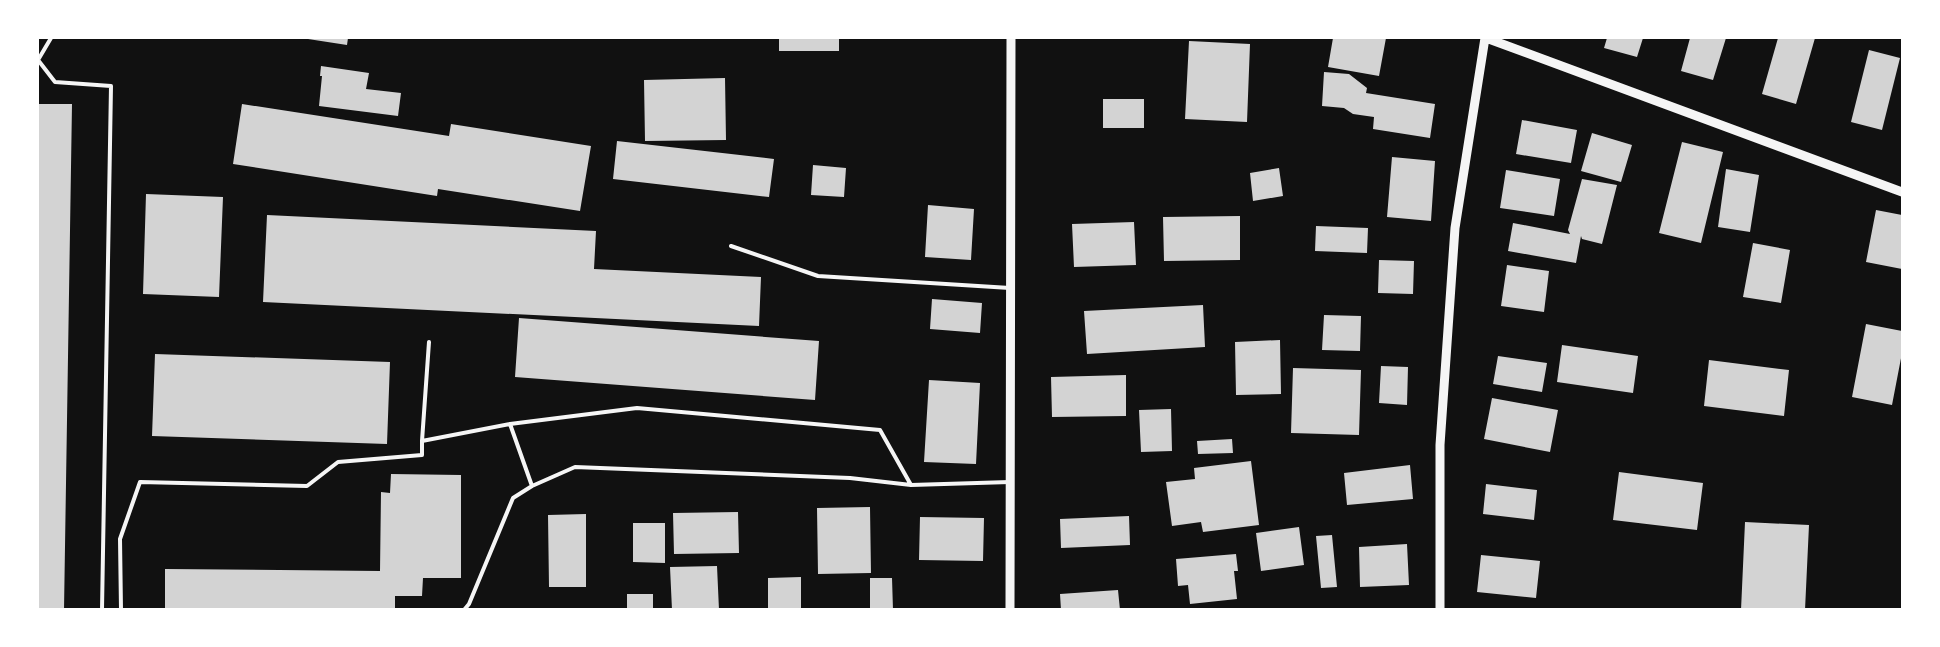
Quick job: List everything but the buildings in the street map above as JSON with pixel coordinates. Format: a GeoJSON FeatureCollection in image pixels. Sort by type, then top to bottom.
{"type":"FeatureCollection","features":[{"type":"Feature","properties":{"kind":"street"},"geometry":{"type":"LineString","coordinates":[[1010,610],[1011,38]]}},
{"type":"Feature","properties":{"kind":"street"},"geometry":{"type":"LineString","coordinates":[[1440,610],[1440,445],[1455,228],[1485,38],[1902,192]]}},
{"type":"Feature","properties":{"kind":"lane"},"geometry":{"type":"LineString","coordinates":[[51,38],[38,60],[56,82],[111,86],[102,610]]}},
{"type":"Feature","properties":{"kind":"lane"},"geometry":{"type":"LineString","coordinates":[[731,246],[818,276],[1010,288]]}},
{"type":"Feature","properties":{"kind":"lane"},"geometry":{"type":"LineString","coordinates":[[121,610],[120,539],[140,482],[307,486],[338,462],[422,456],[429,342]]}},
{"type":"Feature","properties":{"kind":"lane"},"geometry":{"type":"LineString","coordinates":[[422,441],[510,424],[637,408],[880,430],[910,485]]}},
{"type":"Feature","properties":{"kind":"lane"},"geometry":{"type":"LineString","coordinates":[[510,424],[532,486]]}},
{"type":"Feature","properties":{"kind":"lane"},"geometry":{"type":"LineString","coordinates":[[464,610],[469,604],[514,498],[532,486],[575,467],[850,478],[910,485],[1010,482]]}}]}
